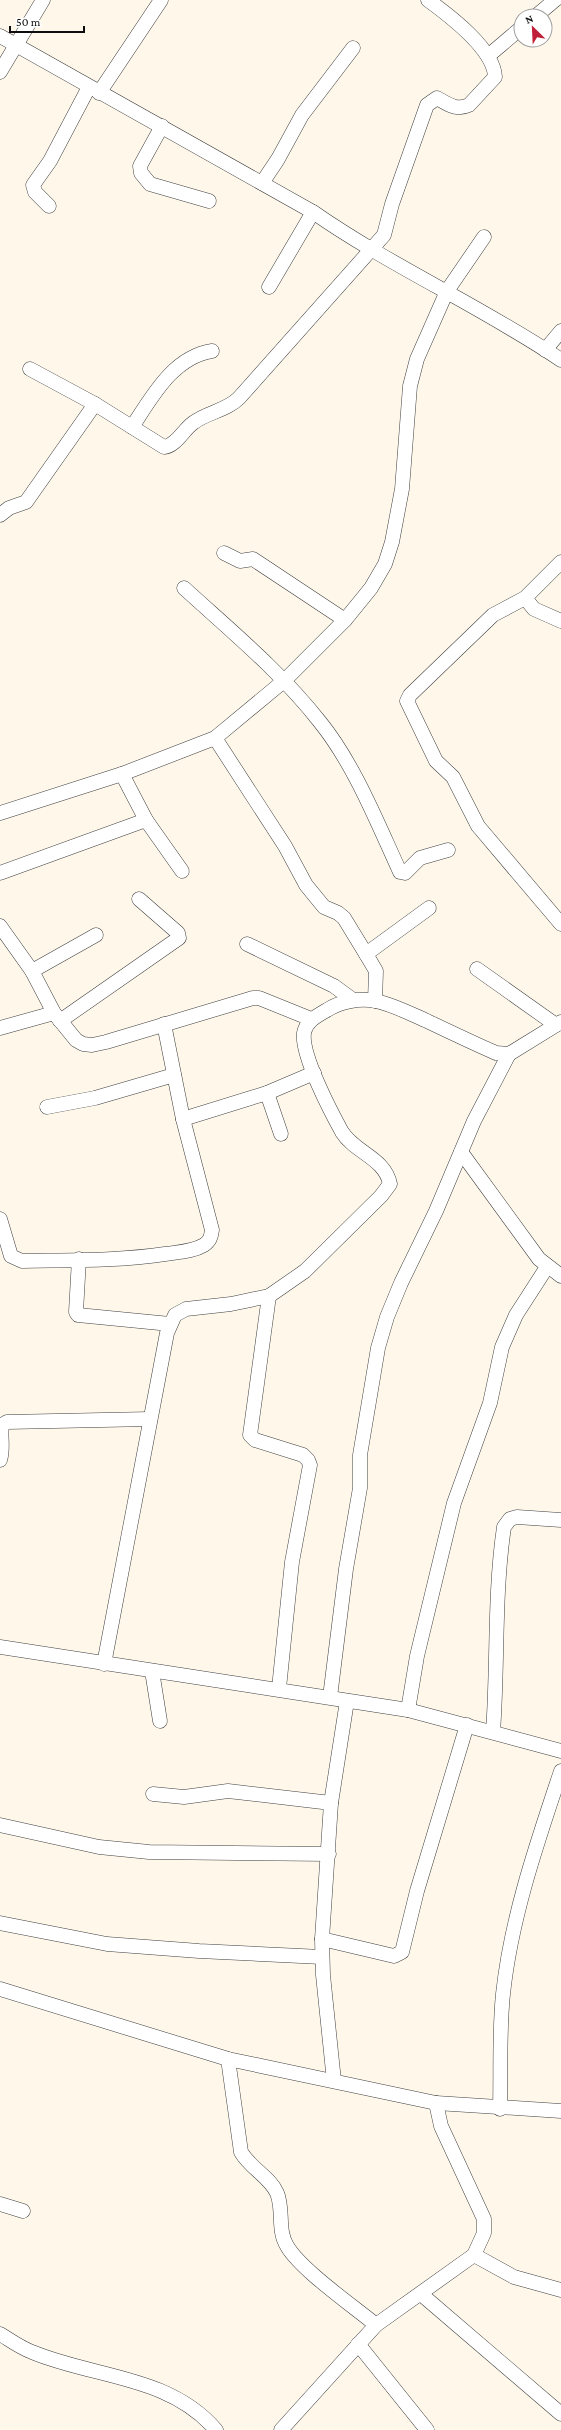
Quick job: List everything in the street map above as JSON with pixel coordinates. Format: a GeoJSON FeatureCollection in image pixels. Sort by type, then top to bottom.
{"type":"FeatureCollection","features":[{"type":"Feature","properties":{"kind":"street"},"geometry":{"type":"LineString","coordinates":[[0,72],[43,0]]}},
{"type":"Feature","properties":{"kind":"street"},"geometry":{"type":"LineString","coordinates":[[49,206],[35,192],[33,185],[50,161],[94,90],[161,0]]}},
{"type":"Feature","properties":{"kind":"street"},"geometry":{"type":"LineString","coordinates":[[30,369],[95,404],[164,447],[168,446],[194,422],[233,404],[384,235],[392,204],[428,105],[437,98],[455,108],[469,105],[495,77],[495,68],[488,56],[468,34],[428,0]]}},
{"type":"Feature","properties":{"kind":"street"},"geometry":{"type":"LineString","coordinates":[[546,8],[555,0]]}},
{"type":"Feature","properties":{"kind":"street"},"geometry":{"type":"LineString","coordinates":[[488,56],[513,35]]}},
{"type":"Feature","properties":{"kind":"street"},"geometry":{"type":"LineString","coordinates":[[0,36],[17,44],[94,90],[162,126],[313,212],[371,250],[447,290],[561,360]]}},
{"type":"Feature","properties":{"kind":"street"},"geometry":{"type":"LineString","coordinates":[[262,183],[278,160],[302,115],[353,48]]}},
{"type":"Feature","properties":{"kind":"street"},"geometry":{"type":"LineString","coordinates":[[162,126],[140,166],[144,178],[150,184],[209,201]]}},
{"type":"Feature","properties":{"kind":"street"},"geometry":{"type":"LineString","coordinates":[[269,287],[313,212]]}},
{"type":"Feature","properties":{"kind":"street"},"geometry":{"type":"LineString","coordinates":[[0,813],[122,774],[215,738],[285,680],[345,620],[371,588],[385,564],[392,542],[402,489],[410,386],[417,359],[447,290],[484,237]]}},
{"type":"Feature","properties":{"kind":"street"},"geometry":{"type":"LineString","coordinates":[[545,350],[561,331]]}},
{"type":"Feature","properties":{"kind":"street"},"geometry":{"type":"LineString","coordinates":[[132,427],[166,379],[193,357],[212,352]]}},
{"type":"Feature","properties":{"kind":"street"},"geometry":{"type":"LineString","coordinates":[[0,515],[26,502],[95,404]]}},
{"type":"Feature","properties":{"kind":"street"},"geometry":{"type":"LineString","coordinates":[[224,553],[240,561],[253,559],[345,620]]}},
{"type":"Feature","properties":{"kind":"street"},"geometry":{"type":"LineString","coordinates":[[561,562],[524,598],[493,615],[410,695],[407,701],[436,761],[457,782],[478,826],[561,924]]}},
{"type":"Feature","properties":{"kind":"street"},"geometry":{"type":"LineString","coordinates":[[184,588],[285,680],[321,723],[342,755],[400,872],[405,873],[420,858],[448,850]]}},
{"type":"Feature","properties":{"kind":"street"},"geometry":{"type":"LineString","coordinates":[[524,598],[534,609],[561,621]]}},
{"type":"Feature","properties":{"kind":"street"},"geometry":{"type":"LineString","coordinates":[[215,738],[285,846],[306,884],[324,907],[338,913],[344,918],[366,954],[376,972],[375,1001]]}},
{"type":"Feature","properties":{"kind":"street"},"geometry":{"type":"LineString","coordinates":[[122,774],[146,820],[182,871]]}},
{"type":"Feature","properties":{"kind":"street"},"geometry":{"type":"LineString","coordinates":[[0,873],[146,820]]}},
{"type":"Feature","properties":{"kind":"street"},"geometry":{"type":"LineString","coordinates":[[0,1028],[57,1017],[179,938],[178,933],[139,900]]}},
{"type":"Feature","properties":{"kind":"street"},"geometry":{"type":"LineString","coordinates":[[366,954],[429,908]]}},
{"type":"Feature","properties":{"kind":"street"},"geometry":{"type":"LineString","coordinates":[[0,926],[32,971],[57,1017],[76,1040],[83,1044],[92,1044],[259,998],[312,1019]]}},
{"type":"Feature","properties":{"kind":"street"},"geometry":{"type":"LineString","coordinates":[[32,971],[96,935]]}},
{"type":"Feature","properties":{"kind":"street"},"geometry":{"type":"LineString","coordinates":[[247,944],[334,986],[353,1000]]}},
{"type":"Feature","properties":{"kind":"street"},"geometry":{"type":"LineString","coordinates":[[330,1697],[346,1569],[360,1488],[360,1454],[378,1348],[401,1283],[436,1211],[474,1121],[509,1054],[558,1024],[477,969]]}},
{"type":"Feature","properties":{"kind":"street"},"geometry":{"type":"LineString","coordinates":[[104,1664],[150,1420],[170,1324],[175,1315],[186,1309],[231,1304],[269,1296],[305,1271],[381,1196],[390,1184],[388,1173],[379,1163],[351,1143],[342,1132],[314,1073],[305,1047],[304,1032],[312,1019],[331,1007],[353,1000],[375,1001],[394,1006],[496,1053],[509,1054]]}},
{"type":"Feature","properties":{"kind":"street"},"geometry":{"type":"LineString","coordinates":[[0,1219],[8,1249],[11,1256],[16,1260],[120,1258],[192,1250],[205,1244],[211,1238],[212,1230],[184,1119],[164,1024]]}},
{"type":"Feature","properties":{"kind":"street"},"geometry":{"type":"LineString","coordinates":[[184,1119],[267,1093],[314,1073]]}},
{"type":"Feature","properties":{"kind":"street"},"geometry":{"type":"LineString","coordinates":[[47,1107],[95,1098],[174,1075]]}},
{"type":"Feature","properties":{"kind":"street"},"geometry":{"type":"LineString","coordinates":[[267,1093],[280,1134]]}},
{"type":"Feature","properties":{"kind":"street"},"geometry":{"type":"LineString","coordinates":[[461,1152],[547,1267],[561,1276]]}},
{"type":"Feature","properties":{"kind":"street"},"geometry":{"type":"LineString","coordinates":[[79,1259],[76,1312],[78,1315],[170,1324]]}},
{"type":"Feature","properties":{"kind":"street"},"geometry":{"type":"LineString","coordinates":[[408,1710],[417,1656],[454,1503],[490,1403],[502,1347],[516,1316],[547,1267]]}},
{"type":"Feature","properties":{"kind":"street"},"geometry":{"type":"LineString","coordinates":[[269,1296],[250,1435],[255,1440],[303,1455],[308,1460],[310,1465],[292,1562],[279,1688]]}},
{"type":"Feature","properties":{"kind":"street"},"geometry":{"type":"LineString","coordinates":[[0,1460],[2,1454],[0,1430],[2,1425],[8,1422],[150,1420]]}},
{"type":"Feature","properties":{"kind":"street"},"geometry":{"type":"LineString","coordinates":[[493,1732],[497,1666],[498,1590],[504,1527],[510,1519],[517,1517],[561,1520]]}},
{"type":"Feature","properties":{"kind":"street"},"geometry":{"type":"LineString","coordinates":[[0,1646],[104,1664],[279,1688],[346,1701],[408,1710],[561,1751]]}},
{"type":"Feature","properties":{"kind":"street"},"geometry":{"type":"LineString","coordinates":[[152,1671],[160,1722]]}},
{"type":"Feature","properties":{"kind":"street"},"geometry":{"type":"LineString","coordinates":[[334,2081],[322,1957],[322,1939],[329,1854],[331,1803],[346,1701]]}},
{"type":"Feature","properties":{"kind":"street"},"geometry":{"type":"LineString","coordinates":[[322,1939],[394,1956],[402,1952],[422,1875],[467,1725]]}},
{"type":"Feature","properties":{"kind":"street"},"geometry":{"type":"LineString","coordinates":[[500,2109],[503,1994],[508,1959],[526,1882],[561,1771]]}},
{"type":"Feature","properties":{"kind":"street"},"geometry":{"type":"LineString","coordinates":[[153,1794],[184,1797],[228,1791],[331,1803]]}},
{"type":"Feature","properties":{"kind":"street"},"geometry":{"type":"LineString","coordinates":[[0,1825],[99,1847],[149,1852],[329,1854]]}},
{"type":"Feature","properties":{"kind":"street"},"geometry":{"type":"LineString","coordinates":[[0,1922],[107,1944],[199,1951],[322,1957]]}},
{"type":"Feature","properties":{"kind":"street"},"geometry":{"type":"LineString","coordinates":[[0,1989],[228,2059],[436,2103],[500,2109],[561,2112]]}},
{"type":"Feature","properties":{"kind":"street"},"geometry":{"type":"LineString","coordinates":[[228,2059],[241,2152],[247,2163],[273,2186],[277,2193],[281,2231],[286,2246],[300,2262],[376,2325]]}},
{"type":"Feature","properties":{"kind":"street"},"geometry":{"type":"LineString","coordinates":[[281,2430],[376,2325],[474,2255],[484,2233],[484,2220],[443,2133],[436,2103]]}},
{"type":"Feature","properties":{"kind":"street"},"geometry":{"type":"LineString","coordinates":[[0,2204],[23,2211]]}},
{"type":"Feature","properties":{"kind":"street"},"geometry":{"type":"LineString","coordinates":[[474,2255],[514,2277],[561,2290]]}},
{"type":"Feature","properties":{"kind":"street"},"geometry":{"type":"LineString","coordinates":[[421,2294],[561,2414]]}},
{"type":"Feature","properties":{"kind":"street"},"geometry":{"type":"LineString","coordinates":[[0,2334],[31,2352],[159,2389],[193,2408],[216,2430]]}},
{"type":"Feature","properties":{"kind":"street"},"geometry":{"type":"LineString","coordinates":[[358,2344],[420,2427]]}}]}
